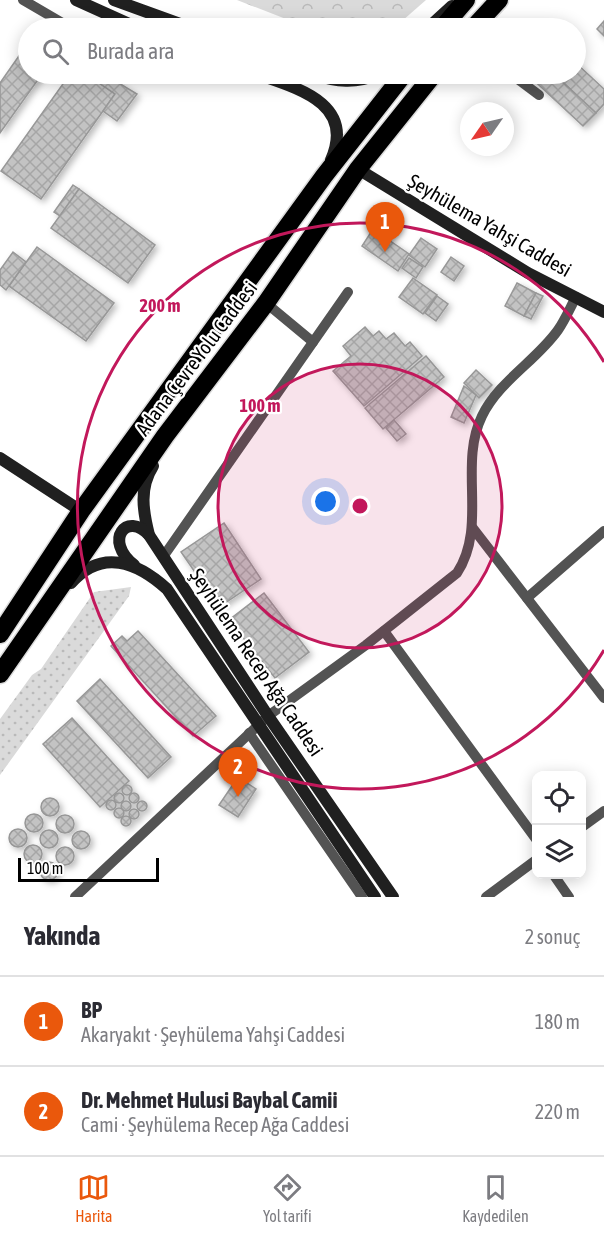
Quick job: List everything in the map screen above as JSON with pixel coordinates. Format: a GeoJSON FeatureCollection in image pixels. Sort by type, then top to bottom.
{"type":"FeatureCollection","features":[{"type":"Feature","properties":{"kind":"highway"},"geometry":{"type":"LineString","coordinates":[[451,18],[466,0]]}},
{"type":"Feature","properties":{"kind":"highway"},"geometry":{"type":"LineString","coordinates":[[482,18],[499,0]]}},
{"type":"Feature","properties":{"kind":"highway","name":"Adana Çevre Yolu Caddesi"},"geometry":{"type":"LineString","coordinates":[[0,634],[81,512],[324,176],[396,84]]}},
{"type":"Feature","properties":{"kind":"highway","name":"Adana Çevre Yolu Caddesi"},"geometry":{"type":"LineString","coordinates":[[0,674],[165,436],[266,303],[358,169],[426,84]]}},
{"type":"Feature","properties":{"kind":"street"},"geometry":{"type":"LineString","coordinates":[[23,0],[54,18]]}},
{"type":"Feature","properties":{"kind":"street"},"geometry":{"type":"LineString","coordinates":[[76,0],[116,18]]}},
{"type":"Feature","properties":{"kind":"street"},"geometry":{"type":"LineString","coordinates":[[114,0],[164,18]]}},
{"type":"Feature","properties":{"kind":"street"},"geometry":{"type":"LineString","coordinates":[[439,18],[460,0]]}},
{"type":"Feature","properties":{"kind":"street"},"geometry":{"type":"LineString","coordinates":[[284,84],[312,94],[328,108],[335,128],[336,149],[324,176]]}},
{"type":"Feature","properties":{"kind":"street"},"geometry":{"type":"LineString","coordinates":[[524,84],[539,95]]}},
{"type":"Feature","properties":{"kind":"street","name":"Şeyhülema Yahşi Caddesi"},"geometry":{"type":"LineString","coordinates":[[358,169],[528,273],[604,312]]}},
{"type":"Feature","properties":{"kind":"street"},"geometry":{"type":"LineString","coordinates":[[164,557],[348,292]]}},
{"type":"Feature","properties":{"kind":"street"},"geometry":{"type":"LineString","coordinates":[[75,897],[259,724],[384,631],[457,573],[465,560],[472,526],[472,453],[482,415],[495,393],[558,330],[576,297]]}},
{"type":"Feature","properties":{"kind":"street"},"geometry":{"type":"LineString","coordinates":[[266,303],[313,342]]}},
{"type":"Feature","properties":{"kind":"street","name":"Şeyhülema Recep Ağa Caddesi"},"geometry":{"type":"LineString","coordinates":[[165,436],[163,450],[147,475],[143,495],[143,511],[149,535],[164,557],[259,724],[393,897]]}},
{"type":"Feature","properties":{"kind":"street"},"geometry":{"type":"LineString","coordinates":[[0,458],[81,512]]}},
{"type":"Feature","properties":{"kind":"street"},"geometry":{"type":"LineString","coordinates":[[134,565],[124,557],[118,547],[119,535],[125,528],[135,525],[142,527],[149,535]]}},
{"type":"Feature","properties":{"kind":"street"},"geometry":{"type":"LineString","coordinates":[[472,526],[604,698]]}},
{"type":"Feature","properties":{"kind":"street"},"geometry":{"type":"LineString","coordinates":[[527,598],[604,531]]}},
{"type":"Feature","properties":{"kind":"street"},"geometry":{"type":"LineString","coordinates":[[55,592],[67,588],[82,571],[105,563],[134,565]]}},
{"type":"Feature","properties":{"kind":"street","name":"Şeyhülema Recep Ağa Caddesi"},"geometry":{"type":"LineString","coordinates":[[134,565],[150,574],[167,589],[375,897]]}},
{"type":"Feature","properties":{"kind":"street"},"geometry":{"type":"LineString","coordinates":[[384,631],[532,832]]}},
{"type":"Feature","properties":{"kind":"street"},"geometry":{"type":"LineString","coordinates":[[259,724],[362,897]]}},
{"type":"Feature","properties":{"kind":"street"},"geometry":{"type":"LineString","coordinates":[[585,825],[604,811]]}},
{"type":"Feature","properties":{"kind":"street"},"geometry":{"type":"LineString","coordinates":[[486,897],[532,864]]}},
{"type":"Feature","properties":{"kind":"street"},"geometry":{"type":"LineString","coordinates":[[556,879],[569,897]]}},
{"type":"Feature","properties":{"kind":"green space"},"geometry":{"type":"Polygon","coordinates":[[[237,0],[426,0],[405,18],[283,18],[237,0]]]}},
{"type":"Feature","properties":{"kind":"green space"},"geometry":{"type":"Polygon","coordinates":[[[131,587],[129,596],[0,775],[0,719],[32,675],[41,669],[94,592],[131,587]]]}},
{"type":"Feature","properties":{"kind":"building"},"geometry":{"type":"Polygon","coordinates":[[[604,21],[604,36],[597,29],[604,21]]]}},
{"type":"Feature","properties":{"kind":"building"},"geometry":{"type":"Polygon","coordinates":[[[18,57],[18,84],[35,84],[0,133],[0,83],[18,57]]]}},
{"type":"Feature","properties":{"kind":"building"},"geometry":{"type":"Polygon","coordinates":[[[586,72],[604,89],[604,104],[596,113],[565,84],[586,84],[586,72]]]}},
{"type":"Feature","properties":{"kind":"building"},"geometry":{"type":"Polygon","coordinates":[[[63,84],[100,84],[115,94],[41,199],[1,171],[63,84]]]}},
{"type":"Feature","properties":{"kind":"building"},"geometry":{"type":"Polygon","coordinates":[[[100,84],[120,84],[137,94],[117,121],[103,111],[115,94],[100,84]]]}},
{"type":"Feature","properties":{"kind":"building"},"geometry":{"type":"Polygon","coordinates":[[[538,84],[565,84],[596,113],[583,126],[538,84]]]}},
{"type":"Feature","properties":{"kind":"building"},"geometry":{"type":"Polygon","coordinates":[[[73,185],[79,189],[60,216],[54,212],[73,185]]]}},
{"type":"Feature","properties":{"kind":"building"},"geometry":{"type":"Polygon","coordinates":[[[79,189],[155,245],[128,283],[51,228],[79,189]]]}},
{"type":"Feature","properties":{"kind":"building"},"geometry":{"type":"Polygon","coordinates":[[[373,229],[409,254],[398,271],[362,246],[373,229]]]}},
{"type":"Feature","properties":{"kind":"building"},"geometry":{"type":"Polygon","coordinates":[[[421,238],[437,249],[425,267],[409,255],[421,238]]]}},
{"type":"Feature","properties":{"kind":"building"},"geometry":{"type":"Polygon","coordinates":[[[37,247],[114,303],[86,341],[9,286],[37,247]]]}},
{"type":"Feature","properties":{"kind":"building"},"geometry":{"type":"Polygon","coordinates":[[[13,252],[26,262],[6,290],[0,285],[0,270],[13,252]]]}},
{"type":"Feature","properties":{"kind":"building"},"geometry":{"type":"Polygon","coordinates":[[[451,257],[464,266],[454,281],[441,272],[451,257]]]}},
{"type":"Feature","properties":{"kind":"building"},"geometry":{"type":"Polygon","coordinates":[[[409,258],[423,267],[416,278],[402,268],[409,258]]]}},
{"type":"Feature","properties":{"kind":"building"},"geometry":{"type":"Polygon","coordinates":[[[413,278],[437,295],[423,314],[399,297],[413,278]]]}},
{"type":"Feature","properties":{"kind":"building"},"geometry":{"type":"Polygon","coordinates":[[[517,283],[536,293],[524,316],[505,306],[517,283]]]}},
{"type":"Feature","properties":{"kind":"building"},"geometry":{"type":"Polygon","coordinates":[[[536,293],[543,296],[531,319],[524,316],[536,293]]]}},
{"type":"Feature","properties":{"kind":"building"},"geometry":{"type":"Polygon","coordinates":[[[437,296],[448,304],[436,321],[425,313],[437,296]]]}},
{"type":"Feature","properties":{"kind":"building"},"geometry":{"type":"Polygon","coordinates":[[[365,327],[373,336],[379,331],[386,339],[394,333],[405,346],[410,342],[422,356],[364,406],[333,371],[351,356],[343,346],[365,327]]]}},
{"type":"Feature","properties":{"kind":"building"},"geometry":{"type":"Polygon","coordinates":[[[426,356],[444,377],[383,429],[365,408],[426,356]]]}},
{"type":"Feature","properties":{"kind":"building"},"geometry":{"type":"Polygon","coordinates":[[[476,370],[492,385],[479,398],[464,383],[476,370]]]}},
{"type":"Feature","properties":{"kind":"building"},"geometry":{"type":"Polygon","coordinates":[[[464,386],[476,395],[464,423],[451,417],[464,386]]]}},
{"type":"Feature","properties":{"kind":"building"},"geometry":{"type":"Polygon","coordinates":[[[394,420],[406,434],[397,441],[386,428],[394,420]]]}},
{"type":"Feature","properties":{"kind":"building"},"geometry":{"type":"Polygon","coordinates":[[[224,523],[261,579],[219,607],[181,552],[224,523]]]}},
{"type":"Feature","properties":{"kind":"building"},"geometry":{"type":"Polygon","coordinates":[[[264,593],[309,652],[275,678],[229,620],[264,593]]]}},
{"type":"Feature","properties":{"kind":"building"},"geometry":{"type":"Polygon","coordinates":[[[138,631],[216,716],[193,736],[111,646],[122,636],[127,641],[138,631]]]}},
{"type":"Feature","properties":{"kind":"building"},"geometry":{"type":"Polygon","coordinates":[[[100,679],[171,757],[148,778],[77,701],[100,679]]]}},
{"type":"Feature","properties":{"kind":"building"},"geometry":{"type":"Polygon","coordinates":[[[72,718],[129,781],[100,807],[43,744],[72,718]]]}},
{"type":"Feature","properties":{"kind":"building"},"geometry":{"type":"Polygon","coordinates":[[[243,763],[249,769],[243,775],[237,769],[243,763]]]}},
{"type":"Feature","properties":{"kind":"building"},"geometry":{"type":"Polygon","coordinates":[[[238,777],[256,789],[238,817],[219,805],[238,777]]]}},
{"type":"Feature","properties":{"kind":"building"},"geometry":{"type":"Polygon","coordinates":[[[127,785],[132,790],[127,795],[122,790],[127,785]]]}},
{"type":"Feature","properties":{"kind":"building"},"geometry":{"type":"Polygon","coordinates":[[[119,793],[124,798],[119,803],[114,798],[119,793]]]}},
{"type":"Feature","properties":{"kind":"building"},"geometry":{"type":"Polygon","coordinates":[[[134,793],[139,798],[134,803],[129,798],[134,793]]]}},
{"type":"Feature","properties":{"kind":"building"},"geometry":{"type":"Polygon","coordinates":[[[46,798],[54,798],[59,803],[57,814],[46,816],[41,811],[41,803],[46,798]]]}},
{"type":"Feature","properties":{"kind":"building"},"geometry":{"type":"Polygon","coordinates":[[[111,800],[116,805],[111,810],[106,805],[111,800]]]}},
{"type":"Feature","properties":{"kind":"building"},"geometry":{"type":"Polygon","coordinates":[[[126,801],[131,806],[126,811],[121,806],[126,801]]]}},
{"type":"Feature","properties":{"kind":"building"},"geometry":{"type":"Polygon","coordinates":[[[142,801],[147,806],[142,811],[137,806],[142,801]]]}},
{"type":"Feature","properties":{"kind":"building"},"geometry":{"type":"Polygon","coordinates":[[[119,808],[124,813],[119,818],[114,813],[119,808]]]}},
{"type":"Feature","properties":{"kind":"building"},"geometry":{"type":"Polygon","coordinates":[[[134,809],[139,814],[134,819],[129,814],[134,809]]]}},
{"type":"Feature","properties":{"kind":"building"},"geometry":{"type":"Polygon","coordinates":[[[30,814],[38,814],[43,819],[41,830],[30,832],[25,827],[25,819],[30,814]]]}},
{"type":"Feature","properties":{"kind":"building"},"geometry":{"type":"Polygon","coordinates":[[[61,815],[69,815],[74,820],[72,831],[61,833],[56,828],[56,820],[61,815]]]}},
{"type":"Feature","properties":{"kind":"building"},"geometry":{"type":"Polygon","coordinates":[[[126,816],[131,821],[126,826],[121,821],[126,816]]]}},
{"type":"Feature","properties":{"kind":"building"},"geometry":{"type":"Polygon","coordinates":[[[14,829],[22,829],[27,834],[25,845],[14,847],[9,842],[9,834],[14,829]]]}},
{"type":"Feature","properties":{"kind":"building"},"geometry":{"type":"Polygon","coordinates":[[[45,830],[53,830],[58,835],[56,846],[45,848],[40,843],[40,835],[45,830]]]}},
{"type":"Feature","properties":{"kind":"building"},"geometry":{"type":"Polygon","coordinates":[[[77,831],[85,831],[90,836],[88,847],[77,849],[72,844],[72,836],[77,831]]]}},
{"type":"Feature","properties":{"kind":"building"},"geometry":{"type":"Polygon","coordinates":[[[29,845],[37,845],[42,850],[40,861],[29,863],[24,858],[24,850],[29,845]]]}},
{"type":"Feature","properties":{"kind":"building"},"geometry":{"type":"Polygon","coordinates":[[[61,847],[69,847],[74,852],[72,863],[61,865],[56,860],[56,852],[61,847]]]}},
{"type":"Feature","properties":{"kind":"building"},"geometry":{"type":"Polygon","coordinates":[[[45,862],[53,862],[58,867],[56,878],[45,880],[40,875],[40,867],[45,862]]]}},
{"type":"Feature","properties":{"kind":"place","name":"BP"},"geometry":{"type":"Point","coordinates":[385,252]}},
{"type":"Feature","properties":{"kind":"place","name":"Dr. Mehmet Hulusi Baybal Camii"},"geometry":{"type":"Point","coordinates":[238,797]}}]}
